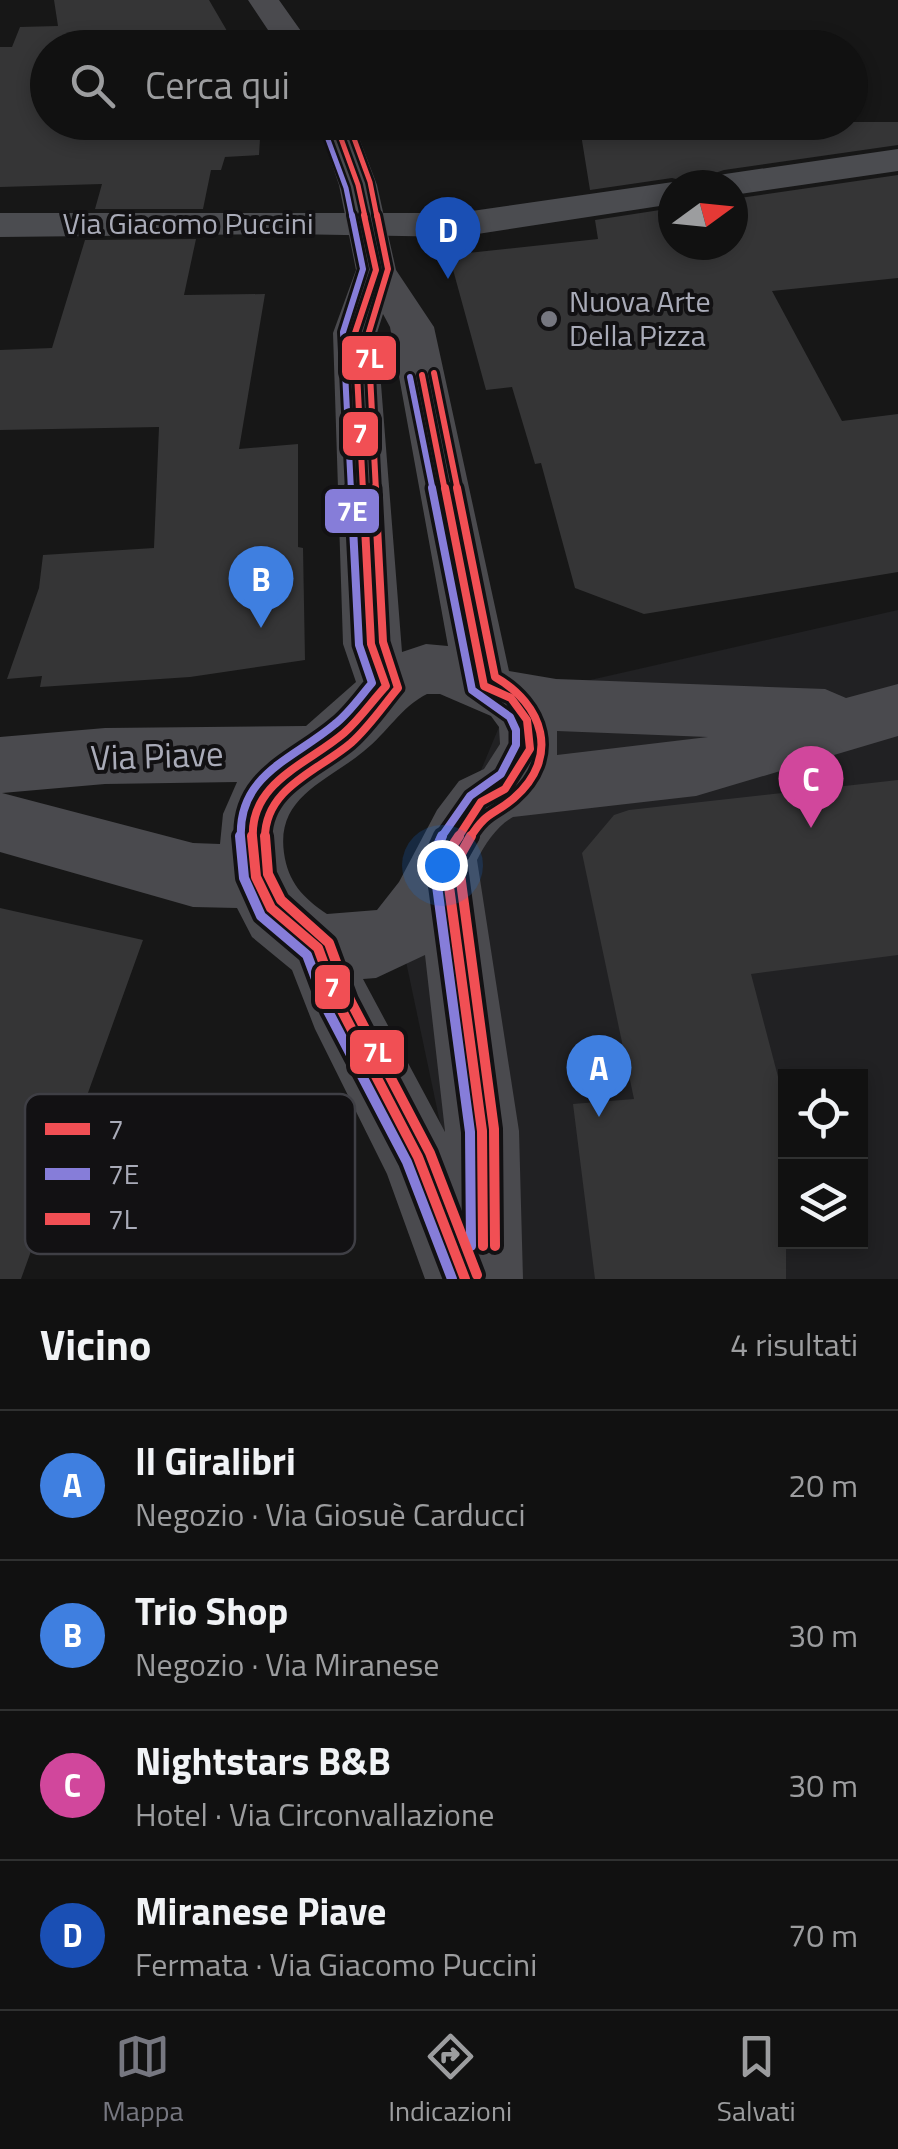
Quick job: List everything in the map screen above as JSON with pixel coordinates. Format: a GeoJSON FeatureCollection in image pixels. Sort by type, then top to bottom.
{"type":"FeatureCollection","features":[{"type":"Feature","properties":{"kind":"street"},"geometry":{"type":"LineString","coordinates":[[263,0],[284,30]]}},
{"type":"Feature","properties":{"kind":"street"},"geometry":{"type":"LineString","coordinates":[[341,140],[371,247],[412,327],[498,692],[527,720],[530,749],[506,789]]}},
{"type":"Feature","properties":{"kind":"street"},"geometry":{"type":"LineString","coordinates":[[748,182],[898,160]]}},
{"type":"Feature","properties":{"kind":"street","name":"Via Giacomo Puccini"},"geometry":{"type":"LineString","coordinates":[[0,226],[371,247],[458,225],[658,195]]}},
{"type":"Feature","properties":{"kind":"street"},"geometry":{"type":"LineString","coordinates":[[371,247],[354,333],[371,644],[386,686]]}},
{"type":"Feature","properties":{"kind":"street"},"geometry":{"type":"LineString","coordinates":[[465,1279],[418,1157],[339,1005],[318,948],[271,908],[256,877],[252,832],[256,806],[275,782],[345,732],[386,686],[413,672],[443,669],[498,692],[556,705],[883,714]]}},
{"type":"Feature","properties":{"kind":"street"},"geometry":{"type":"LineString","coordinates":[[318,948],[376,944],[400,933],[422,905],[459,831],[482,802],[506,789],[696,768],[883,714]]}},
{"type":"Feature","properties":{"kind":"street","name":"Via Piave"},"geometry":{"type":"LineString","coordinates":[[0,766],[106,756],[314,753]]}},
{"type":"Feature","properties":{"kind":"street"},"geometry":{"type":"LineString","coordinates":[[0,822],[193,875],[256,877]]}},
{"type":"Feature","properties":{"kind":"street"},"geometry":{"type":"LineString","coordinates":[[446,857],[482,1131],[483,1279]]}},
{"type":"Feature","properties":{"kind":"shaded area"},"geometry":{"type":"Polygon","coordinates":[[[898,610],[898,1279],[473,1279],[400,933],[445,857],[511,698],[898,610]]]}},
{"type":"Feature","properties":{"kind":"building"},"geometry":{"type":"Polygon","coordinates":[[[54,0],[209,0],[226,30],[30,30],[30,140],[260,140],[259,155],[225,157],[221,170],[211,170],[203,209],[95,209],[102,184],[0,187],[0,47],[12,47],[20,27],[58,26],[54,0]]]}},
{"type":"Feature","properties":{"kind":"building"},"geometry":{"type":"Polygon","coordinates":[[[868,122],[898,122],[898,145],[724,170],[658,170],[658,180],[590,190],[582,140],[868,140],[868,122]]]}},
{"type":"Feature","properties":{"kind":"building"},"geometry":{"type":"Polygon","coordinates":[[[898,175],[898,278],[772,291],[842,421],[898,414],[898,572],[644,614],[575,588],[541,463],[535,464],[512,387],[486,390],[449,255],[598,239],[595,220],[658,210],[658,260],[748,260],[748,197],[898,175]]]}},
{"type":"Feature","properties":{"kind":"building"},"geometry":{"type":"Polygon","coordinates":[[[196,239],[184,295],[265,294],[239,449],[298,444],[298,547],[303,548],[305,660],[190,677],[40,687],[42,676],[7,679],[39,588],[43,555],[154,548],[159,427],[0,430],[0,350],[52,348],[85,240],[196,239]]]}},
{"type":"Feature","properties":{"kind":"building"},"geometry":{"type":"Polygon","coordinates":[[[898,780],[898,955],[751,974],[778,1077],[778,1249],[786,1249],[786,1279],[595,1279],[573,1104],[634,1099],[582,853],[614,815],[629,810],[898,780]]]}},
{"type":"Feature","properties":{"kind":"building"},"geometry":{"type":"Polygon","coordinates":[[[0,908],[143,940],[88,1094],[25,1094],[25,1254],[30,1254],[21,1279],[0,1279],[0,908]]]}},
{"type":"Feature","properties":{"kind":"transit line","name":"7E"},"geometry":{"type":"LineString","coordinates":[[328,140],[346,188],[363,269],[343,332],[359,645],[372,683],[337,723],[267,773],[245,799],[240,832],[244,878],[261,916],[307,955],[328,1011],[407,1162],[452,1279]]}},
{"type":"Feature","properties":{"kind":"transit line","name":"7"},"geometry":{"type":"LineString","coordinates":[[342,140],[358,185],[376,270],[355,333],[371,644],[386,686],[345,732],[275,782],[256,806],[252,832],[256,877],[271,908],[318,948],[339,1005],[418,1157],[465,1279]]}},
{"type":"Feature","properties":{"kind":"transit line","name":"7L"},"geometry":{"type":"LineString","coordinates":[[355,140],[370,182],[388,269],[368,335],[383,642],[398,688],[353,741],[284,791],[268,811],[268,874],[281,900],[329,943],[350,1000],[430,1153],[477,1275]]}},
{"type":"Feature","properties":{"kind":"transit line","name":"7L"},"geometry":{"type":"LineString","coordinates":[[434,373],[495,677],[527,700],[541,730],[537,764],[528,781],[515,797],[483,818],[458,859],[494,1129],[495,1246]]}},
{"type":"Feature","properties":{"kind":"transit line","name":"7"},"geometry":{"type":"LineString","coordinates":[[422,375],[484,686],[511,698],[527,720],[530,749],[505,789],[481,802],[445,857],[482,1131],[483,1246]]}},
{"type":"Feature","properties":{"kind":"transit line","name":"7E"},"geometry":{"type":"LineString","coordinates":[[410,377],[472,690],[505,712],[516,730],[516,745],[506,767],[464,803],[433,856],[470,1132],[471,1246]]}},
{"type":"Feature","properties":{"kind":"place","name":"Miranese Piave"},"geometry":{"type":"Point","coordinates":[448,279]}},
{"type":"Feature","properties":{"kind":"place","name":"Nuova Arte Della Pizza"},"geometry":{"type":"Point","coordinates":[549,319]}},
{"type":"Feature","properties":{"kind":"place","name":"Trio Shop"},"geometry":{"type":"Point","coordinates":[261,628]}},
{"type":"Feature","properties":{"kind":"place","name":"Nightstars B&B"},"geometry":{"type":"Point","coordinates":[811,828]}},
{"type":"Feature","properties":{"kind":"place","name":"Il Giralibri"},"geometry":{"type":"Point","coordinates":[599,1117]}}]}
